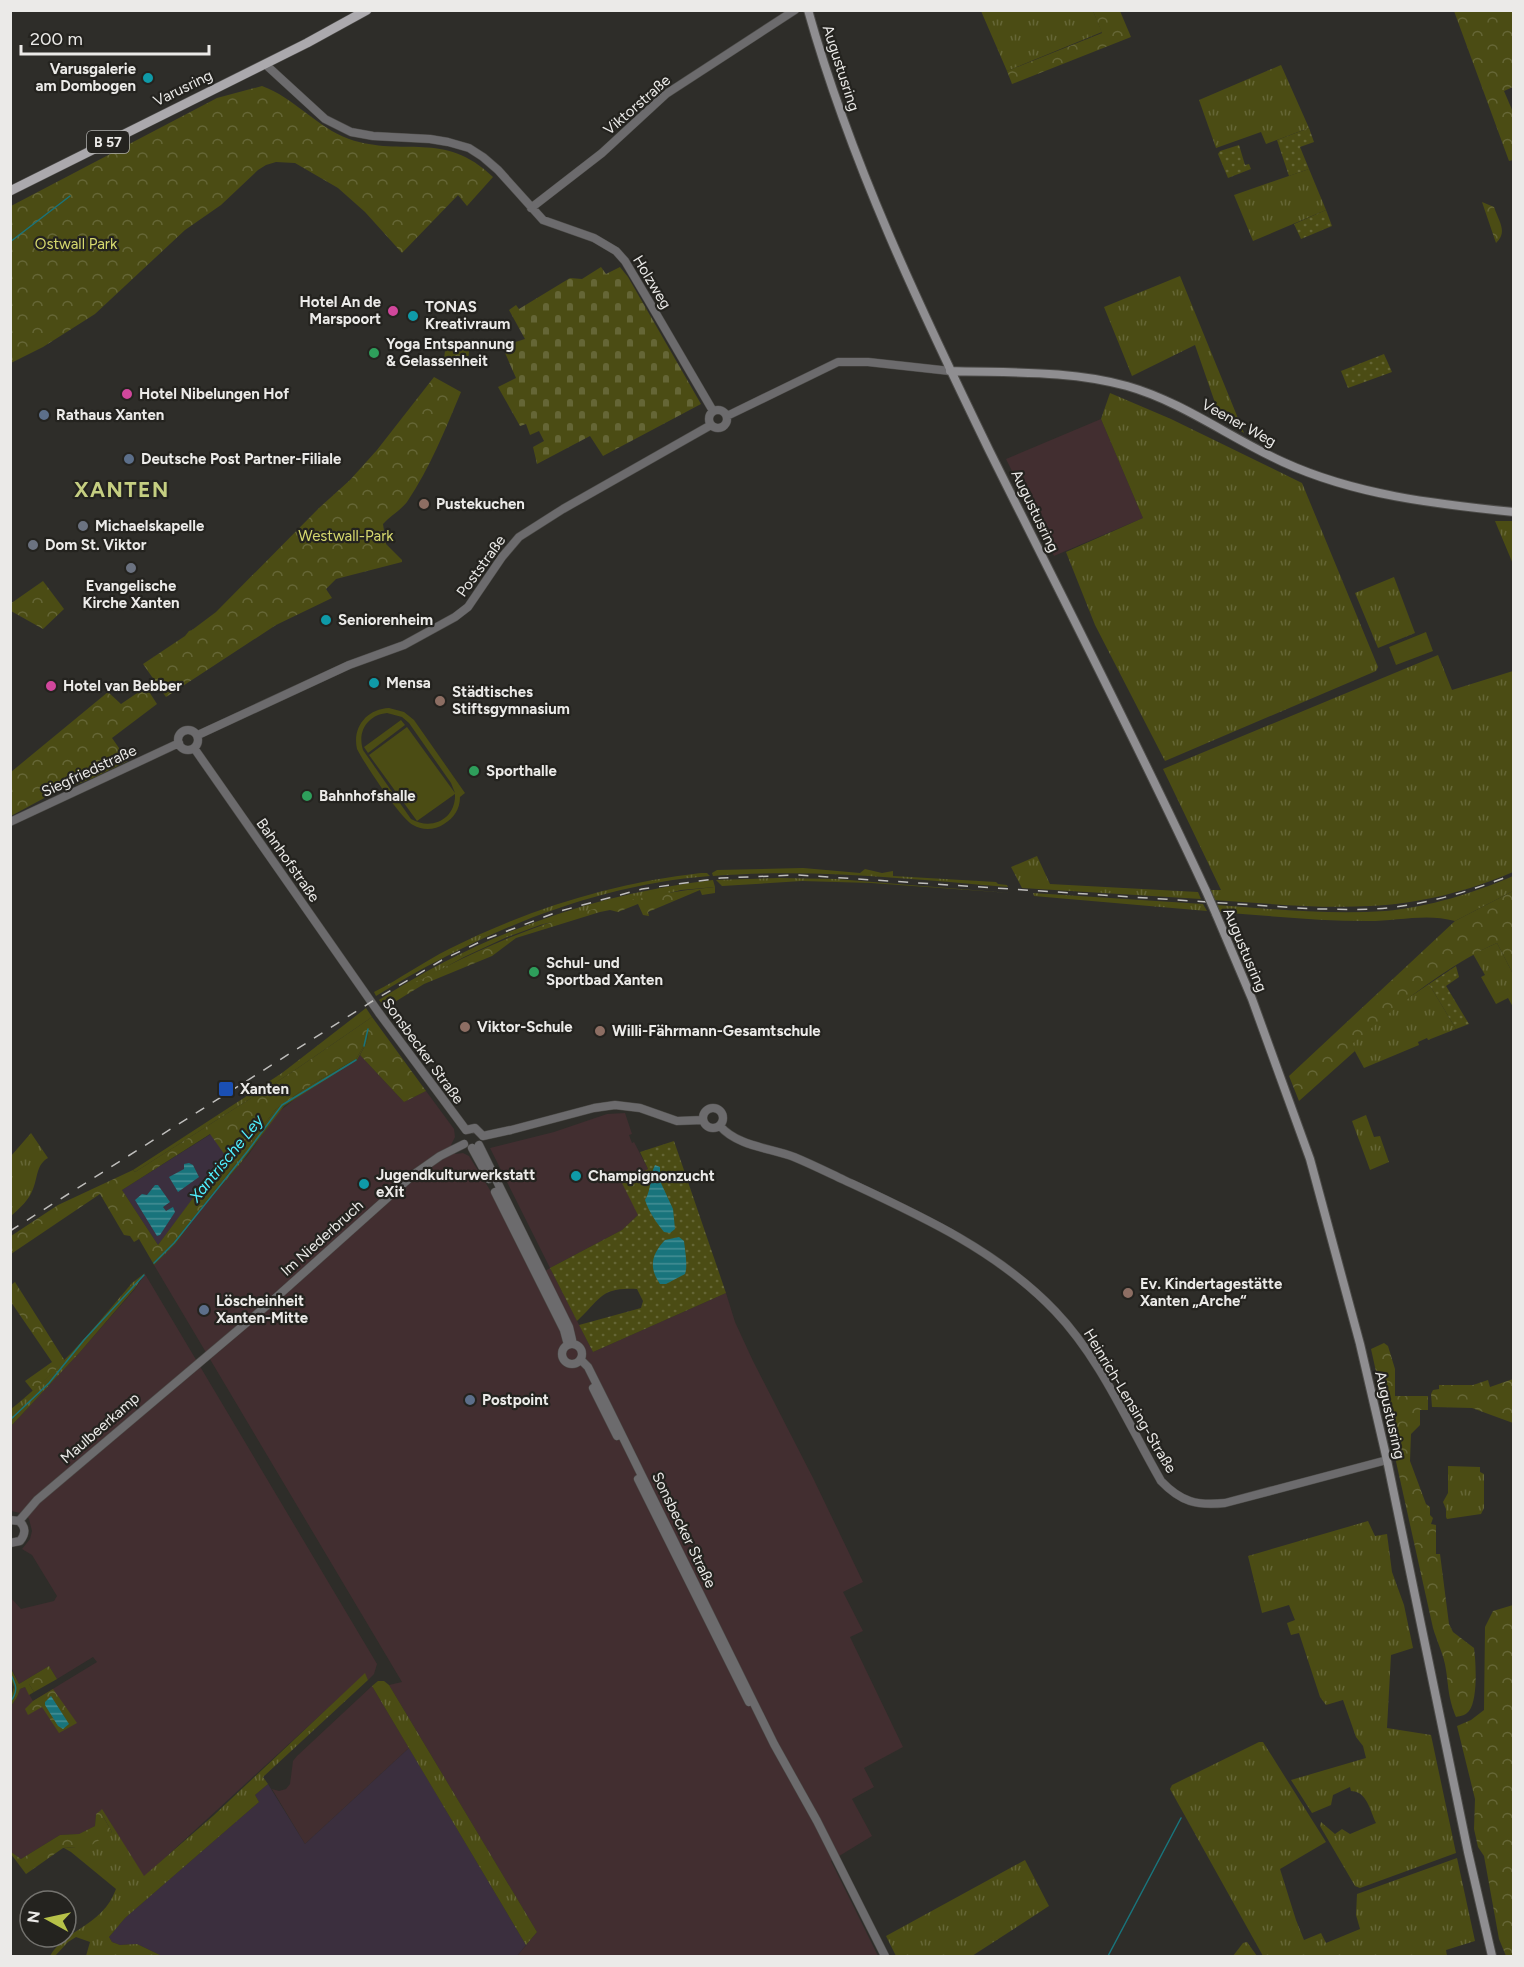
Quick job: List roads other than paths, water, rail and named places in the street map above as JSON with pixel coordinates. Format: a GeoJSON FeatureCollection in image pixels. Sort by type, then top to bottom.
{"type":"FeatureCollection","features":[{"type":"Feature","properties":{"kind":"main road","name":"Varusring"},"geometry":{"type":"LineString","coordinates":[[10,191],[265,64],[367,10]]}},
{"type":"Feature","properties":{"kind":"main road","name":"Augustusring"},"geometry":{"type":"LineString","coordinates":[[808,10],[850,138],[950,371],[1206,891],[1252,999],[1310,1159],[1360,1344],[1387,1460],[1446,1751],[1492,1956]]}},
{"type":"Feature","properties":{"kind":"main road","name":"Veener Weg"},"geometry":{"type":"LineString","coordinates":[[950,371],[1066,375],[1128,386],[1171,403],[1259,450],[1324,478],[1415,500],[1514,512]]}},
{"type":"Feature","properties":{"kind":"street","name":"Viktorstraße"},"geometry":{"type":"LineString","coordinates":[[531,208],[602,153],[666,94],[795,10]]}},
{"type":"Feature","properties":{"kind":"street","name":"Holzweg"},"geometry":{"type":"LineString","coordinates":[[265,64],[325,119],[351,132],[373,136],[430,139],[468,148],[498,170],[543,220],[594,238],[616,251],[625,261],[713,411]]}},
{"type":"Feature","properties":{"kind":"street","name":"Poststraße"},"geometry":{"type":"LineString","coordinates":[[198,735],[349,665],[404,645],[455,617],[468,607],[502,557],[519,537],[563,509],[711,425],[722,427],[725,425],[727,416],[838,362],[868,362],[950,371]]}},
{"type":"Feature","properties":{"kind":"street"},"geometry":{"type":"LineString","coordinates":[[711,425],[709,420],[713,411],[721,410],[727,416]]}},
{"type":"Feature","properties":{"kind":"street"},"geometry":{"type":"LineString","coordinates":[[191,730],[198,735],[198,743],[194,748],[185,750],[179,743],[179,734],[183,731],[191,730]]}},
{"type":"Feature","properties":{"kind":"street","name":"Siegfriedstraße"},"geometry":{"type":"LineString","coordinates":[[10,822],[179,743]]}},
{"type":"Feature","properties":{"kind":"street","name":"Bahnhofstraße"},"geometry":{"type":"LineString","coordinates":[[194,748],[360,986]]}},
{"type":"Feature","properties":{"kind":"street","name":"Sonsbecker Straße"},"geometry":{"type":"LineString","coordinates":[[360,986],[465,1130]]}},
{"type":"Feature","properties":{"kind":"street"},"geometry":{"type":"LineString","coordinates":[[483,1136],[475,1128],[465,1130],[462,1136],[472,1146],[483,1136],[607,1106],[640,1108],[682,1121],[703,1120]]}},
{"type":"Feature","properties":{"kind":"street"},"geometry":{"type":"LineString","coordinates":[[716,1108],[723,1114],[720,1126],[709,1127],[703,1120],[706,1110],[716,1108]]}},
{"type":"Feature","properties":{"kind":"street","name":"Heinrich-Lensing-Straße"},"geometry":{"type":"LineString","coordinates":[[720,1126],[731,1137],[793,1157],[935,1224],[982,1251],[1032,1289],[1056,1312],[1104,1378],[1161,1481],[1184,1499],[1203,1504],[1225,1503],[1387,1460]]}},
{"type":"Feature","properties":{"kind":"street","name":"Sonsbecker Straße"},"geometry":{"type":"LineString","coordinates":[[472,1146],[569,1327],[570,1345]]}},
{"type":"Feature","properties":{"kind":"street","name":"Im Niederbruch"},"geometry":{"type":"LineString","coordinates":[[202,1359],[271,1302],[413,1175],[440,1156],[472,1146]]}},
{"type":"Feature","properties":{"kind":"street","name":"Sonsbecker Straße"},"geometry":{"type":"LineString","coordinates":[[570,1345],[581,1350],[579,1361]]}},
{"type":"Feature","properties":{"kind":"street","name":"Sonsbecker Straße"},"geometry":{"type":"LineString","coordinates":[[570,1345],[562,1351],[563,1360],[569,1364],[579,1361],[588,1366],[760,1715],[885,1956]]}},
{"type":"Feature","properties":{"kind":"street","name":"Maulbeerkamp"},"geometry":{"type":"LineString","coordinates":[[10,1542],[16,1543],[23,1538],[25,1529],[20,1521],[37,1500],[202,1359]]}},
{"type":"Feature","properties":{"kind":"street"},"geometry":{"type":"LineString","coordinates":[[10,1520],[20,1521]]}},
{"type":"Feature","properties":{"kind":"water"},"geometry":{"type":"Polygon","coordinates":[[[184,1164],[193,1165],[199,1177],[178,1192],[169,1177],[184,1169],[184,1164]]]}},
{"type":"Feature","properties":{"kind":"water"},"geometry":{"type":"Polygon","coordinates":[[[655,1165],[660,1167],[660,1181],[673,1209],[675,1229],[670,1233],[664,1232],[645,1200],[655,1165]]]}},
{"type":"Feature","properties":{"kind":"water"},"geometry":{"type":"Polygon","coordinates":[[[155,1185],[158,1185],[170,1202],[163,1207],[166,1211],[173,1207],[175,1212],[157,1236],[135,1200],[142,1194],[147,1195],[155,1185]]]}},
{"type":"Feature","properties":{"kind":"water"},"geometry":{"type":"Polygon","coordinates":[[[679,1237],[684,1241],[685,1274],[666,1284],[660,1284],[653,1266],[657,1250],[665,1240],[679,1237]]]}},
{"type":"Feature","properties":{"kind":"water"},"geometry":{"type":"Polygon","coordinates":[[[51,1696],[69,1724],[63,1729],[58,1726],[45,1705],[51,1696]]]}},
{"type":"Feature","properties":{"kind":"waterway"},"geometry":{"type":"LineString","coordinates":[[10,242],[70,196]]}},
{"type":"Feature","properties":{"kind":"waterway","name":"Xantrische Ley"},"geometry":{"type":"LineString","coordinates":[[364,1046],[368,1029]]}},
{"type":"Feature","properties":{"kind":"waterway","name":"Xantrische Ley"},"geometry":{"type":"LineString","coordinates":[[154,1263],[174,1243],[282,1105],[356,1060]]}},
{"type":"Feature","properties":{"kind":"waterway","name":"Xantrische Ley"},"geometry":{"type":"LineString","coordinates":[[10,1420],[49,1383],[84,1340],[144,1275]]}},
{"type":"Feature","properties":{"kind":"waterway"},"geometry":{"type":"LineString","coordinates":[[10,1673],[16,1688],[10,1702]]}},
{"type":"Feature","properties":{"kind":"waterway"},"geometry":{"type":"LineString","coordinates":[[1108,1956],[1181,1818]]}},
{"type":"Feature","properties":{"kind":"railway"},"geometry":{"type":"LineString","coordinates":[[10,1231],[371,1002],[442,960],[486,939],[560,911],[642,889],[721,878],[798,875],[1314,909],[1374,909],[1428,901],[1480,887],[1514,874]]}},
{"type":"Feature","properties":{"kind":"place","name":"Varusgalerie am Dombogen"},"geometry":{"type":"Point","coordinates":[148,78]}},
{"type":"Feature","properties":{"kind":"place","name":"Hotel An de Marspoort"},"geometry":{"type":"Point","coordinates":[393,311]}},
{"type":"Feature","properties":{"kind":"place","name":"TONAS Kreativraum"},"geometry":{"type":"Point","coordinates":[413,316]}},
{"type":"Feature","properties":{"kind":"place","name":"Yoga Entspannung & Gelassenheit"},"geometry":{"type":"Point","coordinates":[374,353]}},
{"type":"Feature","properties":{"kind":"place","name":"Hotel Nibelungen Hof"},"geometry":{"type":"Point","coordinates":[127,394]}},
{"type":"Feature","properties":{"kind":"place","name":"Rathaus Xanten"},"geometry":{"type":"Point","coordinates":[44,415]}},
{"type":"Feature","properties":{"kind":"place","name":"Deutsche Post Partner-Filiale"},"geometry":{"type":"Point","coordinates":[129,459]}},
{"type":"Feature","properties":{"kind":"place","name":"Pustekuchen"},"geometry":{"type":"Point","coordinates":[424,504]}},
{"type":"Feature","properties":{"kind":"place","name":"Michaelskapelle"},"geometry":{"type":"Point","coordinates":[83,526]}},
{"type":"Feature","properties":{"kind":"place","name":"Dom St. Viktor"},"geometry":{"type":"Point","coordinates":[33,545]}},
{"type":"Feature","properties":{"kind":"place","name":"Evangelische Kirche Xanten"},"geometry":{"type":"Point","coordinates":[131,568]}},
{"type":"Feature","properties":{"kind":"place","name":"Seniorenheim"},"geometry":{"type":"Point","coordinates":[326,620]}},
{"type":"Feature","properties":{"kind":"place","name":"Mensa"},"geometry":{"type":"Point","coordinates":[374,683]}},
{"type":"Feature","properties":{"kind":"place","name":"Hotel van Bebber"},"geometry":{"type":"Point","coordinates":[51,686]}},
{"type":"Feature","properties":{"kind":"place","name":"Städtisches Stiftsgymnasium"},"geometry":{"type":"Point","coordinates":[440,701]}},
{"type":"Feature","properties":{"kind":"place","name":"Sporthalle"},"geometry":{"type":"Point","coordinates":[474,771]}},
{"type":"Feature","properties":{"kind":"place","name":"Bahnhofshalle"},"geometry":{"type":"Point","coordinates":[307,796]}},
{"type":"Feature","properties":{"kind":"place","name":"Schul- und Sportbad Xanten"},"geometry":{"type":"Point","coordinates":[534,972]}},
{"type":"Feature","properties":{"kind":"place","name":"Viktor-Schule"},"geometry":{"type":"Point","coordinates":[465,1027]}},
{"type":"Feature","properties":{"kind":"place","name":"Willi-Fährmann-Gesamtschule"},"geometry":{"type":"Point","coordinates":[600,1031]}},
{"type":"Feature","properties":{"kind":"place","name":"Xanten"},"geometry":{"type":"Point","coordinates":[226,1089]}},
{"type":"Feature","properties":{"kind":"place","name":"Champignonzucht"},"geometry":{"type":"Point","coordinates":[576,1176]}},
{"type":"Feature","properties":{"kind":"place","name":"Jugendkulturwerkstatt eXit"},"geometry":{"type":"Point","coordinates":[364,1184]}},
{"type":"Feature","properties":{"kind":"place","name":"Ev. Kindertagestätte Xanten „Arche“"},"geometry":{"type":"Point","coordinates":[1128,1293]}},
{"type":"Feature","properties":{"kind":"place","name":"Löscheinheit Xanten-Mitte"},"geometry":{"type":"Point","coordinates":[204,1310]}},
{"type":"Feature","properties":{"kind":"place","name":"Postpoint"},"geometry":{"type":"Point","coordinates":[470,1400]}},
{"type":"Feature","properties":{"kind":"district","name":"XANTEN"},"geometry":{"type":"Point","coordinates":[122,490]}},
{"type":"Feature","properties":{"kind":"park label","name":"Ostwall Park"},"geometry":{"type":"Point","coordinates":[76,244]}},
{"type":"Feature","properties":{"kind":"park label","name":"Westwall-Park"},"geometry":{"type":"Point","coordinates":[346,536]}}]}
